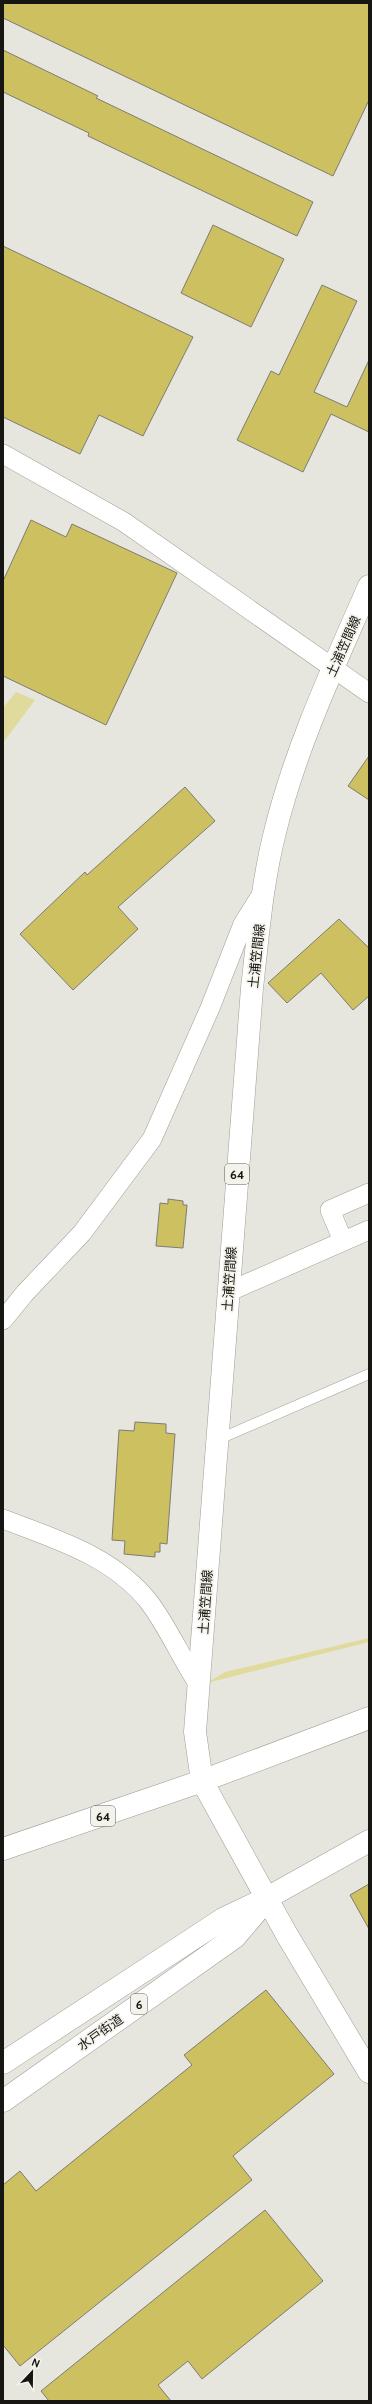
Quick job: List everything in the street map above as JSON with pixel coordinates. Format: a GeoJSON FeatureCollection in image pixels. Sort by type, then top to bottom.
{"type":"FeatureCollection","features":[{"type":"Feature","properties":{"kind":"main road","name":"土浦笠間線"},"geometry":{"type":"LineString","coordinates":[[202,1781],[195,1732],[252,988],[264,891],[274,833],[283,800],[333,668],[369,586]]}},
{"type":"Feature","properties":{"kind":"main road"},"geometry":{"type":"LineString","coordinates":[[369,1718],[202,1781],[267,1898],[369,2072]]}},
{"type":"Feature","properties":{"kind":"main road","name":"64"},"geometry":{"type":"LineString","coordinates":[[3,1849],[202,1781]]}},
{"type":"Feature","properties":{"kind":"main road","name":"水戸街道"},"geometry":{"type":"LineString","coordinates":[[3,2063],[223,1919],[267,1898],[369,1841]]}},
{"type":"Feature","properties":{"kind":"main road","name":"水戸街道"},"geometry":{"type":"LineString","coordinates":[[3,2101],[235,1937],[267,1898]]}},
{"type":"Feature","properties":{"kind":"street"},"geometry":{"type":"LineString","coordinates":[[3,454],[124,522],[369,693]]}},
{"type":"Feature","properties":{"kind":"street"},"geometry":{"type":"LineString","coordinates":[[3,1320],[25,1293],[82,1233],[152,1139],[210,1008],[243,924],[264,891]]}},
{"type":"Feature","properties":{"kind":"street"},"geometry":{"type":"LineString","coordinates":[[343,1241],[330,1210],[369,1193]]}},
{"type":"Feature","properties":{"kind":"street"},"geometry":{"type":"LineString","coordinates":[[228,1292],[369,1230]]}},
{"type":"Feature","properties":{"kind":"street"},"geometry":{"type":"LineString","coordinates":[[3,1519],[77,1547],[114,1569],[132,1583],[150,1602],[199,1685]]}},
{"type":"Feature","properties":{"kind":"lane"},"geometry":{"type":"LineString","coordinates":[[217,1440],[369,1374]]}},
{"type":"Feature","properties":{"kind":"shaded area"},"geometry":{"type":"Polygon","coordinates":[[[16,692],[35,700],[3,743],[3,708],[16,692]]]}},
{"type":"Feature","properties":{"kind":"shaded area"},"geometry":{"type":"Polygon","coordinates":[[[369,1638],[369,1642],[207,1683],[225,1672],[369,1638]]]}},
{"type":"Feature","properties":{"kind":"building"},"geometry":{"type":"Polygon","coordinates":[[[3,3],[369,3],[369,100],[333,176],[3,18],[3,3]]]}},
{"type":"Feature","properties":{"kind":"building"},"geometry":{"type":"Polygon","coordinates":[[[3,50],[98,96],[96,98],[313,202],[297,236],[88,136],[89,133],[3,92],[3,50]]]}},
{"type":"Feature","properties":{"kind":"building"},"geometry":{"type":"Polygon","coordinates":[[[213,225],[284,259],[251,327],[181,293],[213,225]]]}},
{"type":"Feature","properties":{"kind":"building"},"geometry":{"type":"Polygon","coordinates":[[[3,246],[193,337],[143,436],[99,415],[80,454],[3,417],[3,246]]]}},
{"type":"Feature","properties":{"kind":"building"},"geometry":{"type":"Polygon","coordinates":[[[322,285],[357,301],[314,392],[347,407],[369,360],[369,432],[331,414],[303,472],[237,440],[271,371],[279,375],[322,285]]]}},
{"type":"Feature","properties":{"kind":"building"},"geometry":{"type":"Polygon","coordinates":[[[31,520],[66,537],[72,524],[177,573],[106,725],[3,676],[3,581],[31,520]]]}},
{"type":"Feature","properties":{"kind":"building"},"geometry":{"type":"Polygon","coordinates":[[[369,756],[369,800],[348,786],[369,756]]]}},
{"type":"Feature","properties":{"kind":"building"},"geometry":{"type":"Polygon","coordinates":[[[185,787],[215,821],[118,907],[138,929],[73,990],[20,934],[85,872],[87,875],[185,787]]]}},
{"type":"Feature","properties":{"kind":"building"},"geometry":{"type":"Polygon","coordinates":[[[339,919],[369,948],[369,996],[353,1010],[321,973],[287,1003],[268,983],[339,919]]]}},
{"type":"Feature","properties":{"kind":"building"},"geometry":{"type":"Polygon","coordinates":[[[168,1199],[183,1201],[183,1205],[187,1205],[183,1248],[156,1246],[160,1203],[168,1204],[168,1199]]]}},
{"type":"Feature","properties":{"kind":"building"},"geometry":{"type":"Polygon","coordinates":[[[135,1422],[166,1424],[166,1433],[175,1434],[167,1544],[160,1543],[160,1552],[155,1552],[155,1557],[124,1554],[125,1541],[112,1540],[119,1430],[134,1431],[135,1422]]]}},
{"type":"Feature","properties":{"kind":"building"},"geometry":{"type":"Polygon","coordinates":[[[369,1884],[369,1929],[350,1895],[369,1884]]]}},
{"type":"Feature","properties":{"kind":"building"},"geometry":{"type":"Polygon","coordinates":[[[266,1990],[334,2074],[233,2156],[252,2180],[20,2366],[3,2345],[3,2185],[20,2171],[36,2191],[192,2065],[184,2055],[266,1990]]]}},
{"type":"Feature","properties":{"kind":"building"},"geometry":{"type":"Polygon","coordinates":[[[265,2210],[323,2281],[202,2379],[188,2361],[158,2385],[171,2401],[49,2401],[41,2391],[265,2210]]]}}]}
